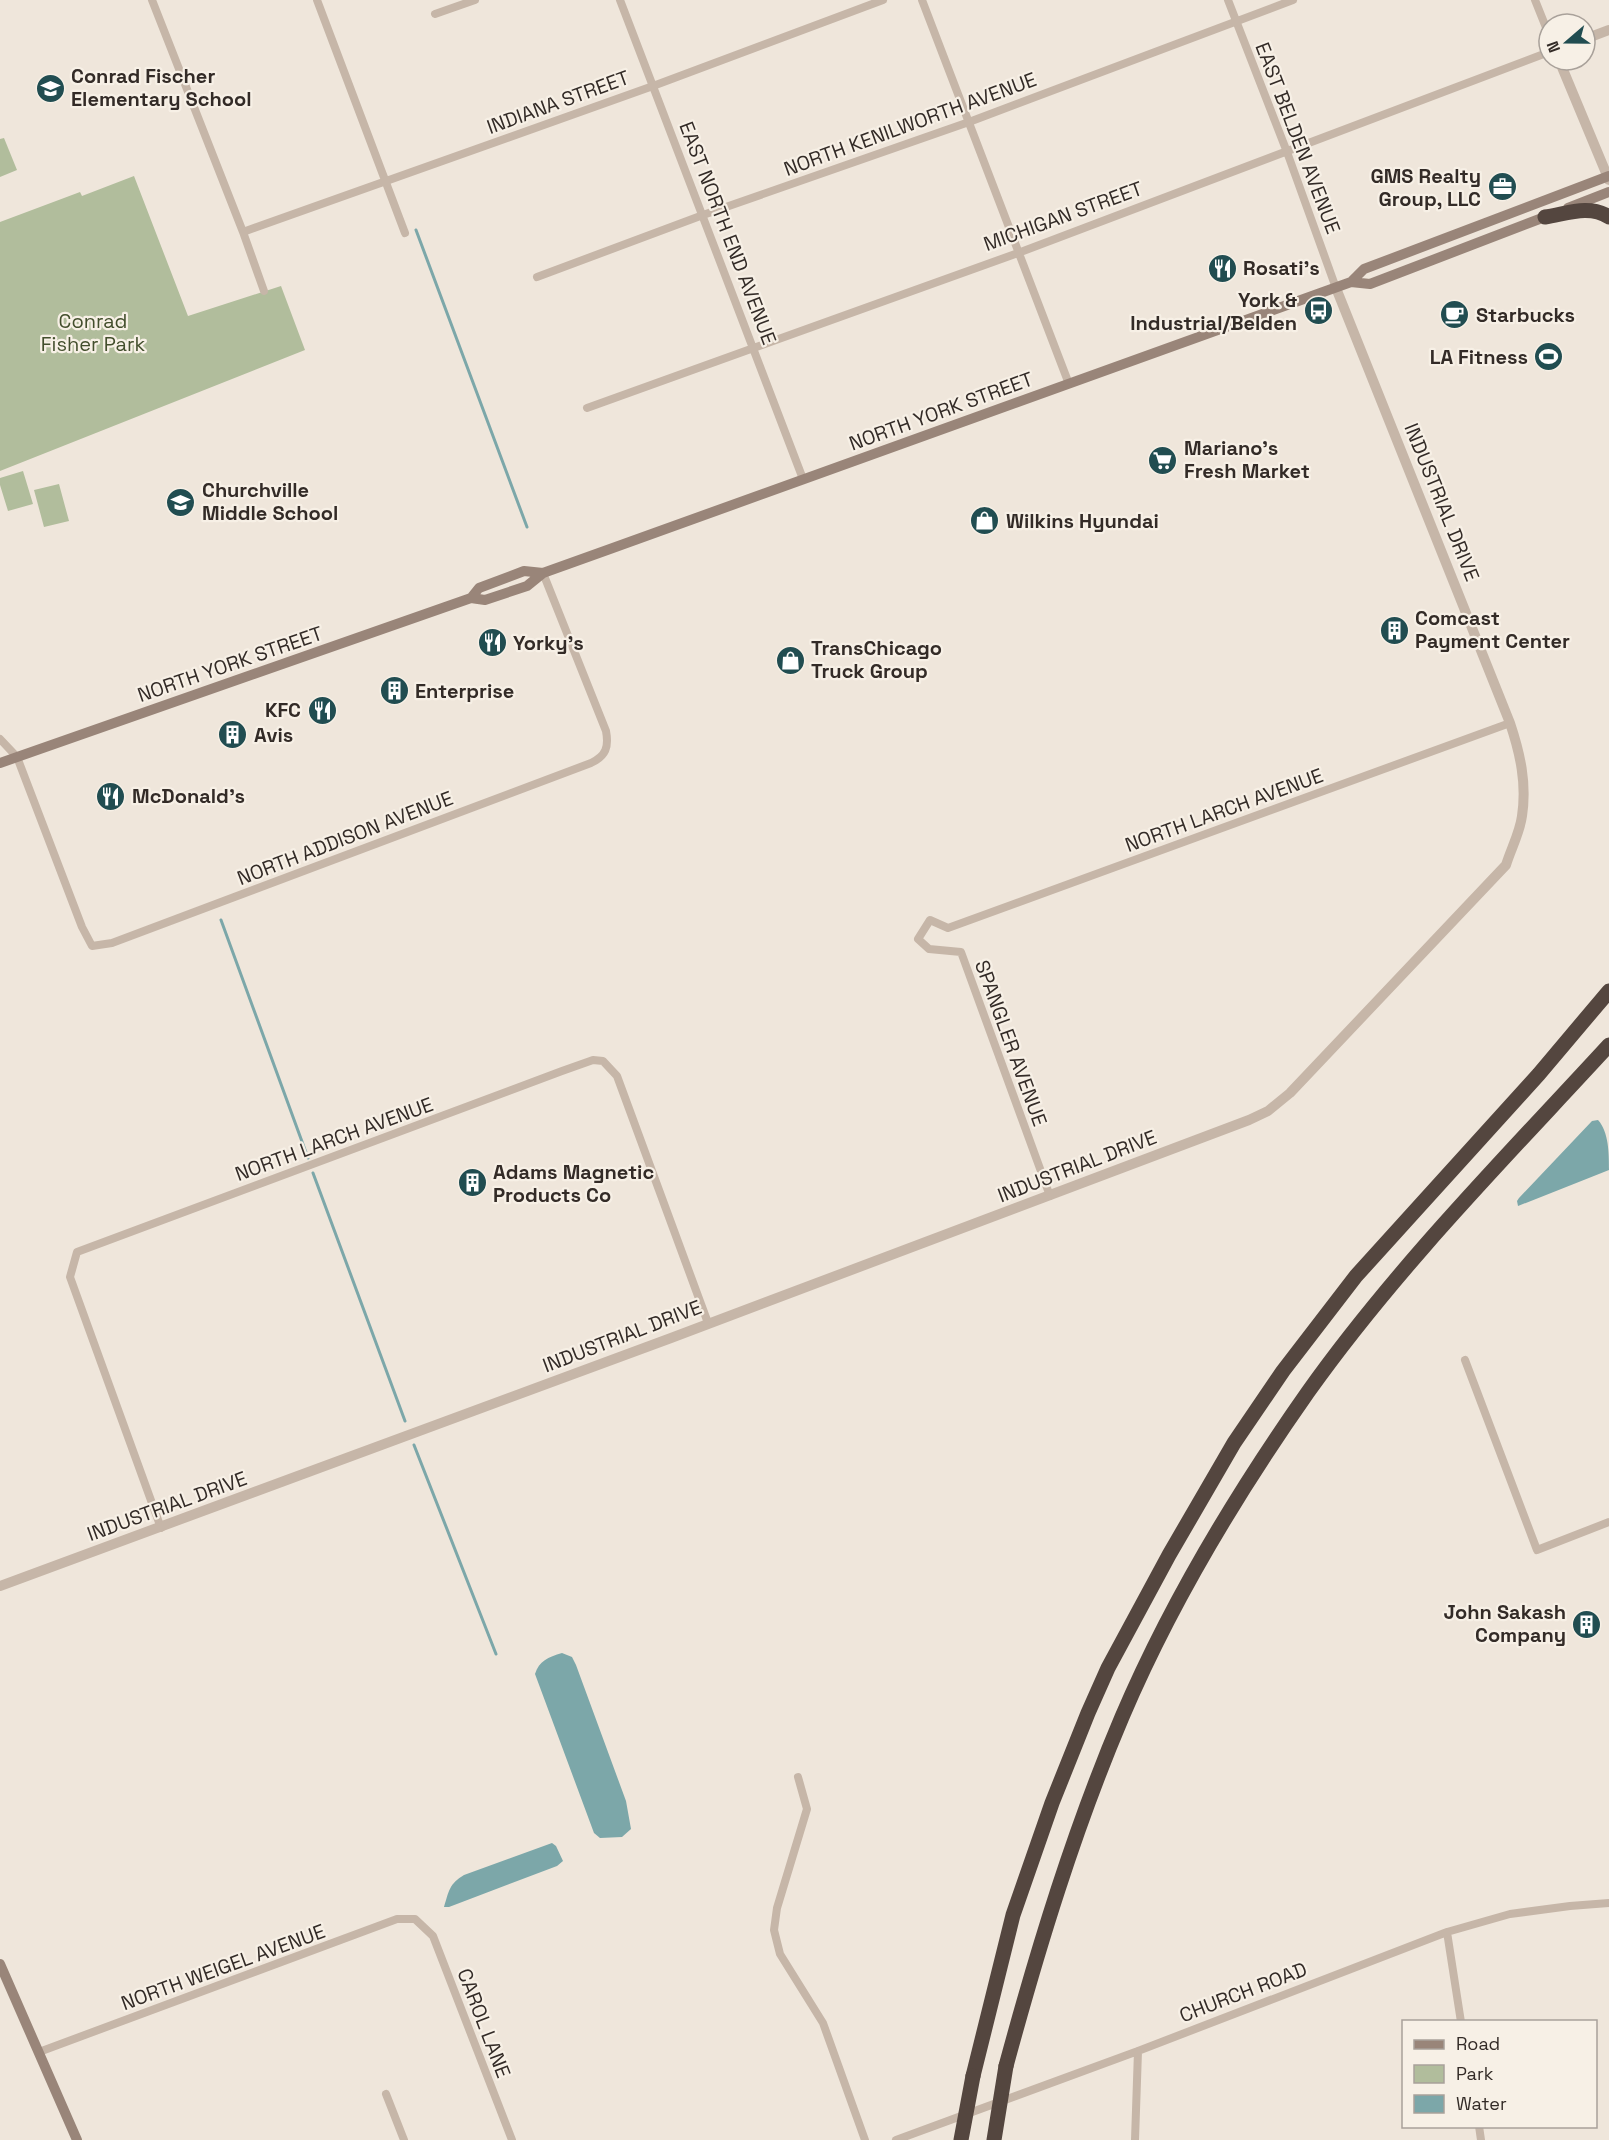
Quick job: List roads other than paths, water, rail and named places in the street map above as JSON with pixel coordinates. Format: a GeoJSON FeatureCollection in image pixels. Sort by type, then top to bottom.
{"type":"FeatureCollection","features":[{"type":"Feature","properties":{"kind":"highway"},"geometry":{"type":"LineString","coordinates":[[1545,217],[1576,210],[1593,211],[1609,217]]}},
{"type":"Feature","properties":{"kind":"highway"},"geometry":{"type":"LineString","coordinates":[[961,2140],[973,2076],[1013,1915],[1052,1803],[1108,1668],[1158,1576],[1234,1443],[1283,1371],[1356,1276],[1539,1074],[1609,991]]}},
{"type":"Feature","properties":{"kind":"highway"},"geometry":{"type":"LineString","coordinates":[[994,2140],[1006,2066],[1029,1980],[1057,1892],[1105,1760],[1138,1681],[1197,1566],[1260,1463],[1309,1391],[1388,1289],[1609,1045]]}},
{"type":"Feature","properties":{"kind":"main road","name":"NORTH YORK STREET"},"geometry":{"type":"LineString","coordinates":[[0,763],[471,598],[485,600],[527,586],[543,573],[1336,288],[1351,282],[1364,268],[1608,177]]}},
{"type":"Feature","properties":{"kind":"main road","name":"NORTH YORK STREET"},"geometry":{"type":"LineString","coordinates":[[1351,282],[1370,284],[1609,192]]}},
{"type":"Feature","properties":{"kind":"main road"},"geometry":{"type":"LineString","coordinates":[[0,1964],[77,2140]]}},
{"type":"Feature","properties":{"kind":"street"},"geometry":{"type":"LineString","coordinates":[[152,0],[264,291]]}},
{"type":"Feature","properties":{"kind":"street"},"geometry":{"type":"LineString","coordinates":[[317,0],[405,232]]}},
{"type":"Feature","properties":{"kind":"street"},"geometry":{"type":"LineString","coordinates":[[435,14],[475,0]]}},
{"type":"Feature","properties":{"kind":"street","name":"EAST NORTH END AVENUE"},"geometry":{"type":"LineString","coordinates":[[620,0],[803,479]]}},
{"type":"Feature","properties":{"kind":"street","name":"INDIANA STREET"},"geometry":{"type":"LineString","coordinates":[[243,232],[653,86],[883,0]]}},
{"type":"Feature","properties":{"kind":"street"},"geometry":{"type":"LineString","coordinates":[[922,0],[1069,384]]}},
{"type":"Feature","properties":{"kind":"street","name":"EAST BELDEN AVENUE"},"geometry":{"type":"LineString","coordinates":[[1228,0],[1287,152],[1336,288]]}},
{"type":"Feature","properties":{"kind":"street","name":"NORTH KENILWORTH AVENUE"},"geometry":{"type":"LineString","coordinates":[[537,277],[704,215],[969,122],[1293,0]]}},
{"type":"Feature","properties":{"kind":"street","name":"MICHIGAN STREET"},"geometry":{"type":"LineString","coordinates":[[587,408],[1018,253],[1537,57]]}},
{"type":"Feature","properties":{"kind":"street"},"geometry":{"type":"LineString","coordinates":[[1564,72],[1608,177]]}},
{"type":"Feature","properties":{"kind":"street","name":"INDUSTRIAL DRIVE"},"geometry":{"type":"LineString","coordinates":[[0,1586],[161,1528],[1249,1120],[1268,1111],[1290,1093],[1506,865],[1522,816],[1524,779],[1520,754],[1510,723],[1336,288]]}},
{"type":"Feature","properties":{"kind":"street","name":"NORTH ADDISON AVENUE"},"geometry":{"type":"LineString","coordinates":[[17,757],[82,927],[92,946],[112,943],[597,760],[605,753],[608,740],[606,731],[543,573]]}},
{"type":"Feature","properties":{"kind":"street","name":"NORTH LARCH AVENUE"},"geometry":{"type":"LineString","coordinates":[[948,928],[1510,723]]}},
{"type":"Feature","properties":{"kind":"street"},"geometry":{"type":"LineString","coordinates":[[0,739],[17,757]]}},
{"type":"Feature","properties":{"kind":"street","name":"SPANGLER AVENUE"},"geometry":{"type":"LineString","coordinates":[[948,928],[930,920],[918,939],[929,950],[961,952],[1050,1196]]}},
{"type":"Feature","properties":{"kind":"street","name":"NORTH LARCH AVENUE"},"geometry":{"type":"LineString","coordinates":[[161,1528],[70,1277],[77,1252],[562,1071],[593,1060],[603,1061],[617,1076],[708,1323]]}},
{"type":"Feature","properties":{"kind":"street"},"geometry":{"type":"LineString","coordinates":[[1465,1360],[1537,1550],[1609,1522]]}},
{"type":"Feature","properties":{"kind":"street"},"geometry":{"type":"LineString","coordinates":[[798,1777],[807,1809],[777,1908],[774,1930],[780,1954],[823,2023],[865,2140]]}},
{"type":"Feature","properties":{"kind":"street","name":"CHURCH ROAD"},"geometry":{"type":"LineString","coordinates":[[896,2140],[1138,2051],[1447,1932],[1510,1914],[1609,1903]]}},
{"type":"Feature","properties":{"kind":"street","name":"NORTH WEIGEL AVENUE"},"geometry":{"type":"LineString","coordinates":[[39,2052],[397,1919],[415,1919],[418,1922]]}},
{"type":"Feature","properties":{"kind":"street","name":"CAROL LANE"},"geometry":{"type":"LineString","coordinates":[[418,1922],[433,1936],[512,2140]]}},
{"type":"Feature","properties":{"kind":"street"},"geometry":{"type":"LineString","coordinates":[[1447,1932],[1461,2020]]}},
{"type":"Feature","properties":{"kind":"street"},"geometry":{"type":"LineString","coordinates":[[1135,2140],[1138,2051]]}},
{"type":"Feature","properties":{"kind":"street"},"geometry":{"type":"LineString","coordinates":[[386,2094],[404,2140]]}},
{"type":"Feature","properties":{"kind":"water"},"geometry":{"type":"Polygon","coordinates":[[[1598,1120],[1606,1137],[1609,1170],[1518,1206],[1519,1198],[1592,1121],[1598,1120]]]}},
{"type":"Feature","properties":{"kind":"water"},"geometry":{"type":"Polygon","coordinates":[[[562,1653],[572,1657],[576,1665],[626,1801],[631,1829],[622,1837],[600,1838],[594,1833],[535,1674],[545,1660],[562,1653]]]}},
{"type":"Feature","properties":{"kind":"water"},"geometry":{"type":"Polygon","coordinates":[[[552,1843],[556,1846],[563,1861],[557,1866],[444,1907],[452,1885],[464,1875],[552,1843]]]}},
{"type":"Feature","properties":{"kind":"waterway"},"geometry":{"type":"LineString","coordinates":[[416,230],[527,527]]}},
{"type":"Feature","properties":{"kind":"waterway"},"geometry":{"type":"LineString","coordinates":[[221,920],[308,1158]]}},
{"type":"Feature","properties":{"kind":"waterway"},"geometry":{"type":"LineString","coordinates":[[313,1173],[405,1421]]}},
{"type":"Feature","properties":{"kind":"waterway"},"geometry":{"type":"LineString","coordinates":[[414,1445],[496,1654]]}},
{"type":"Feature","properties":{"kind":"place","name":"Conrad Fischer Elementary School"},"geometry":{"type":"Point","coordinates":[50,88]}},
{"type":"Feature","properties":{"kind":"place","name":"GMS Realty Group, LLC"},"geometry":{"type":"Point","coordinates":[1502,187]}},
{"type":"Feature","properties":{"kind":"place","name":"Rosati's"},"geometry":{"type":"Point","coordinates":[1222,268]}},
{"type":"Feature","properties":{"kind":"place","name":"York & Industrial/Belden"},"geometry":{"type":"Point","coordinates":[1318,311]}},
{"type":"Feature","properties":{"kind":"place","name":"Starbucks"},"geometry":{"type":"Point","coordinates":[1455,315]}},
{"type":"Feature","properties":{"kind":"place","name":"LA Fitness"},"geometry":{"type":"Point","coordinates":[1549,357]}},
{"type":"Feature","properties":{"kind":"place","name":"Mariano's Fresh Market"},"geometry":{"type":"Point","coordinates":[1163,460]}},
{"type":"Feature","properties":{"kind":"place","name":"Churchville Middle School"},"geometry":{"type":"Point","coordinates":[181,502]}},
{"type":"Feature","properties":{"kind":"place","name":"Wilkins Hyundai"},"geometry":{"type":"Point","coordinates":[985,521]}},
{"type":"Feature","properties":{"kind":"place","name":"Comcast Payment Center"},"geometry":{"type":"Point","coordinates":[1394,630]}},
{"type":"Feature","properties":{"kind":"place","name":"Yorky's"},"geometry":{"type":"Point","coordinates":[492,643]}},
{"type":"Feature","properties":{"kind":"place","name":"TransChicago Truck Group"},"geometry":{"type":"Point","coordinates":[790,660]}},
{"type":"Feature","properties":{"kind":"place","name":"Enterprise"},"geometry":{"type":"Point","coordinates":[394,691]}},
{"type":"Feature","properties":{"kind":"place","name":"KFC"},"geometry":{"type":"Point","coordinates":[322,710]}},
{"type":"Feature","properties":{"kind":"place","name":"Avis"},"geometry":{"type":"Point","coordinates":[233,735]}},
{"type":"Feature","properties":{"kind":"place","name":"McDonald's"},"geometry":{"type":"Point","coordinates":[111,796]}},
{"type":"Feature","properties":{"kind":"place","name":"Adams Magnetic Products Co"},"geometry":{"type":"Point","coordinates":[472,1183]}},
{"type":"Feature","properties":{"kind":"place","name":"John Sakash Company"},"geometry":{"type":"Point","coordinates":[1587,1624]}},
{"type":"Feature","properties":{"kind":"park label","name":"Conrad Fisher Park"},"geometry":{"type":"Point","coordinates":[93,332]}}]}
